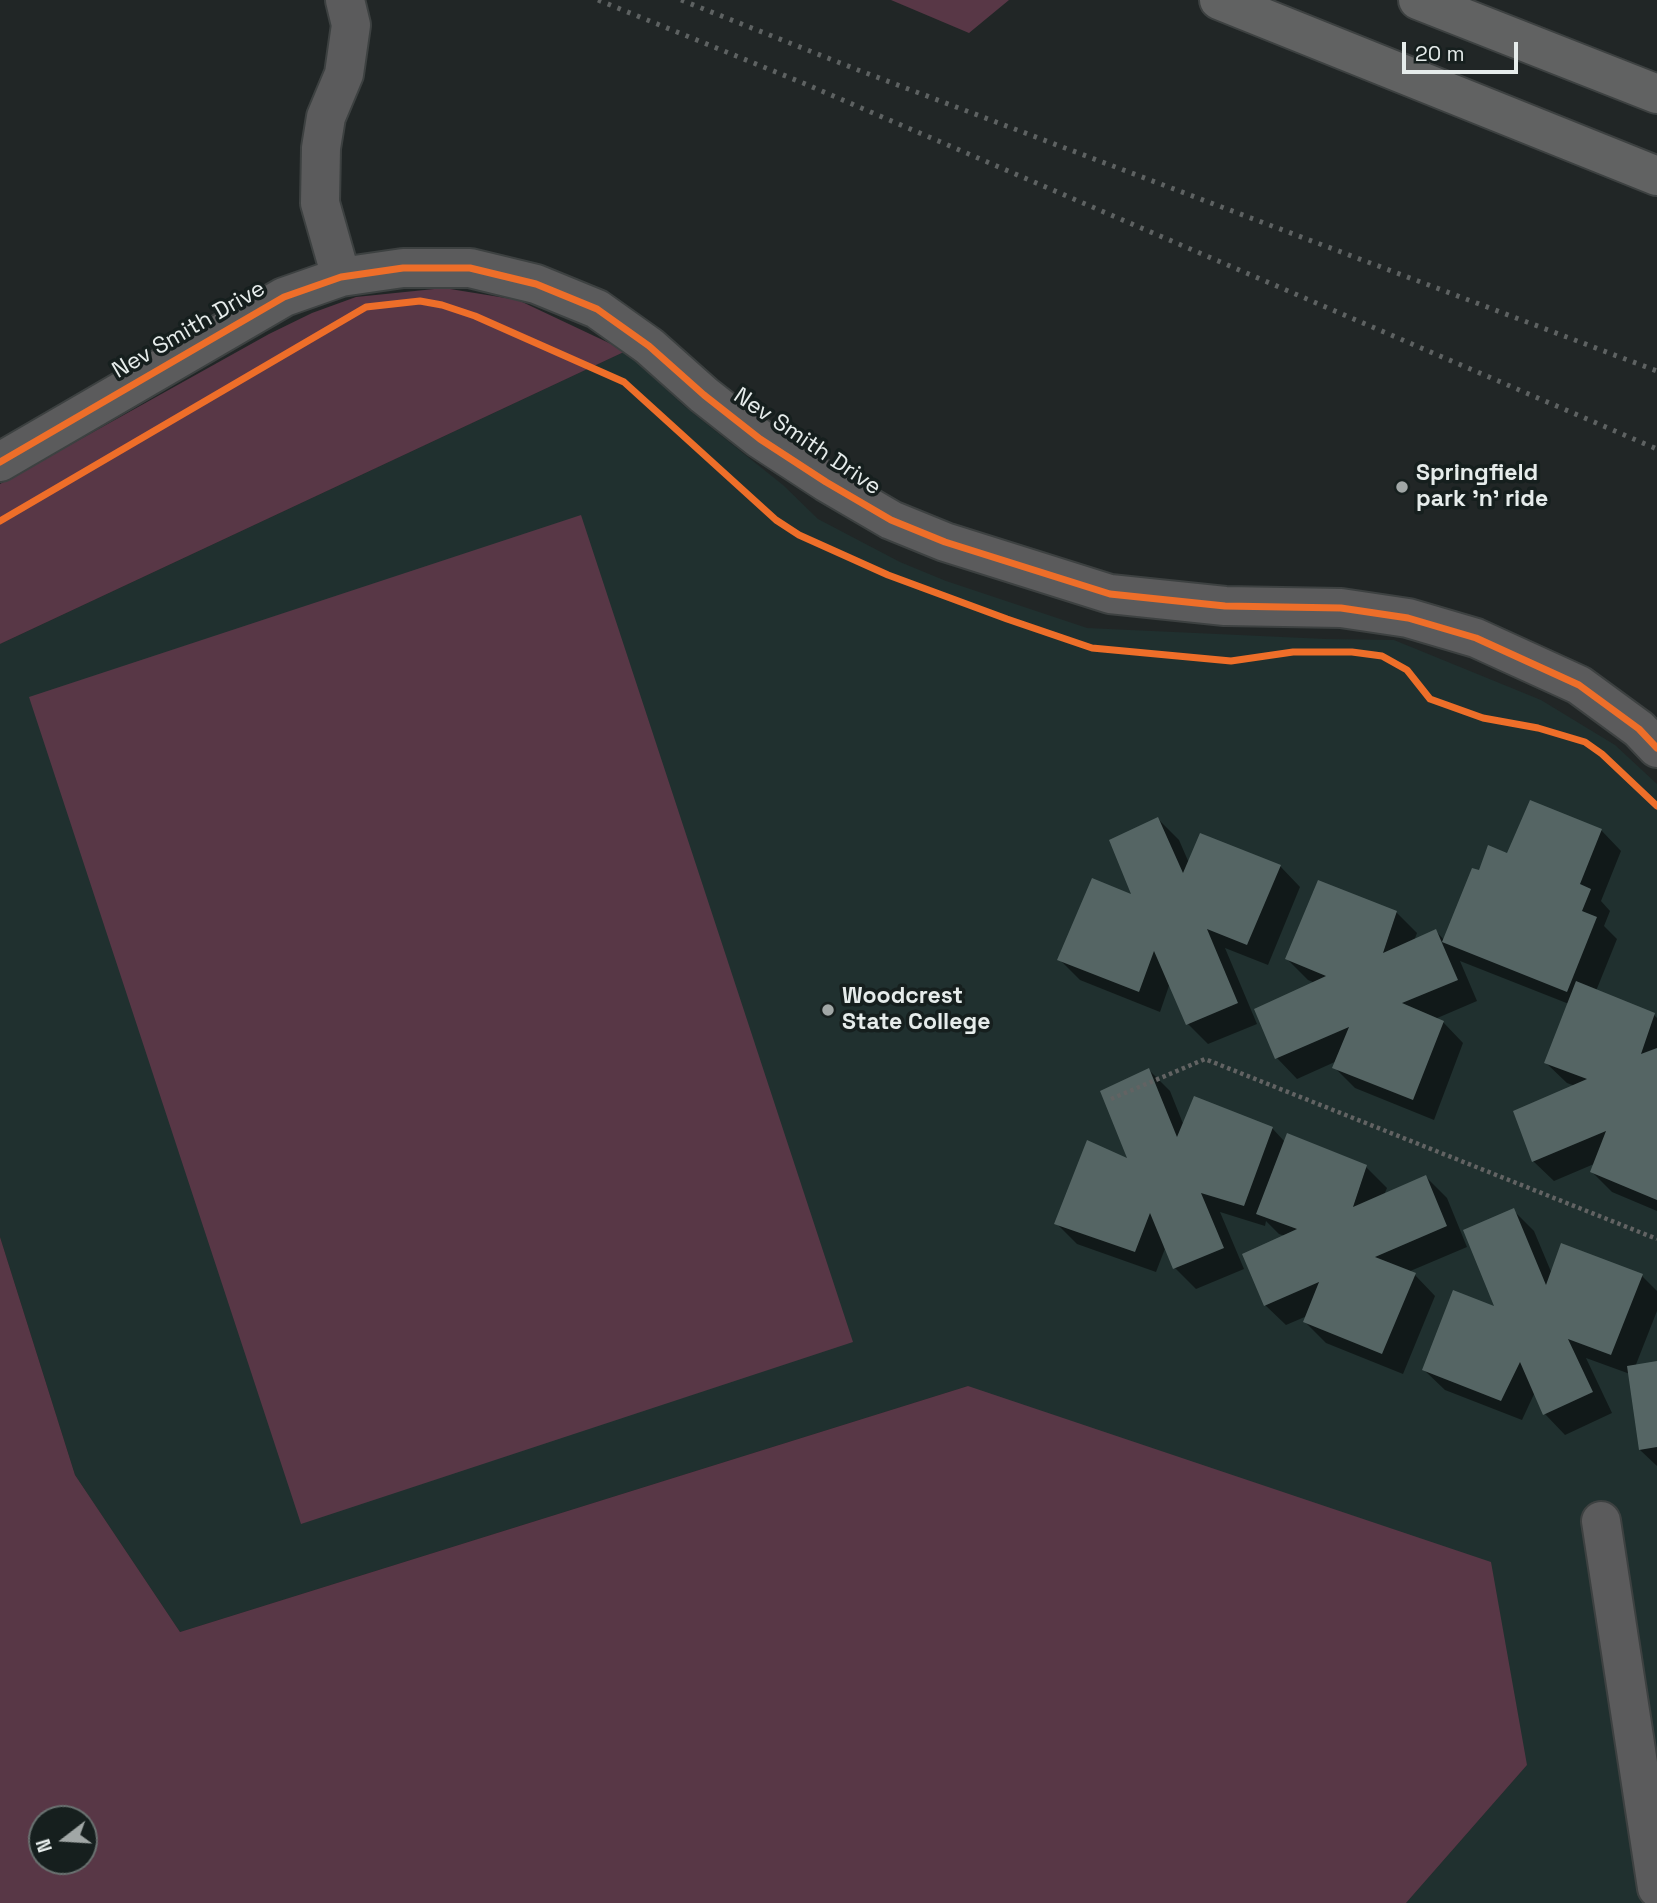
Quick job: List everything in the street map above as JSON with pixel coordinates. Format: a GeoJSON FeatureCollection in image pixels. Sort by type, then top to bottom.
{"type":"FeatureCollection","features":[{"type":"Feature","properties":{"kind":"highway"},"geometry":{"type":"LineString","coordinates":[[1219,0],[1657,176]]}},
{"type":"Feature","properties":{"kind":"highway"},"geometry":{"type":"LineString","coordinates":[[1419,0],[1657,94]]}},
{"type":"Feature","properties":{"kind":"street"},"geometry":{"type":"LineString","coordinates":[[341,277],[320,203],[321,148],[326,117],[344,74],[351,24],[345,0]]}},
{"type":"Feature","properties":{"kind":"street","name":"Nev Smith Drive"},"geometry":{"type":"LineString","coordinates":[[0,462],[284,297],[341,277],[403,268],[470,268],[536,284],[597,309],[649,346],[704,395],[760,439],[891,520],[944,542],[1110,594],[1225,606],[1341,608],[1408,618],[1476,638],[1579,685],[1651,737]]}},
{"type":"Feature","properties":{"kind":"street"},"geometry":{"type":"LineString","coordinates":[[1601,1521],[1657,1888]]}},
{"type":"Feature","properties":{"kind":"path"},"geometry":{"type":"LineString","coordinates":[[1111,1099],[1205,1059],[1657,1239]]}},
{"type":"Feature","properties":{"kind":"shaded area"},"geometry":{"type":"Polygon","coordinates":[[[891,0],[1009,0],[969,33],[891,0]]]}},
{"type":"Feature","properties":{"kind":"shaded area"},"geometry":{"type":"Polygon","coordinates":[[[444,288],[518,300],[626,351],[0,644],[0,484],[269,334],[312,313],[356,297],[444,288]]]}},
{"type":"Feature","properties":{"kind":"shaded area","name":"Woodcrest State College"},"geometry":{"type":"Polygon","coordinates":[[[626,351],[683,405],[783,485],[818,519],[900,562],[946,581],[1087,628],[1394,640],[1541,700],[1615,745],[1657,784],[1657,1903],[1406,1903],[1527,1765],[968,1386],[180,1632],[75,1475],[0,1237],[0,644],[626,351]]]}},
{"type":"Feature","properties":{"kind":"shaded area"},"geometry":{"type":"Polygon","coordinates":[[[581,515],[853,1342],[301,1524],[29,697],[581,515]]]}},
{"type":"Feature","properties":{"kind":"shaded area"},"geometry":{"type":"Polygon","coordinates":[[[0,1237],[75,1475],[180,1632],[968,1386],[1491,1562],[1527,1765],[1406,1903],[0,1903],[0,1237]]]}},
{"type":"Feature","properties":{"kind":"building"},"geometry":{"type":"Polygon","coordinates":[[[1530,800],[1602,829],[1580,884],[1591,889],[1582,911],[1597,917],[1567,992],[1442,942],[1472,868],[1479,870],[1488,845],[1507,853],[1530,800]]]}},
{"type":"Feature","properties":{"kind":"building"},"geometry":{"type":"Polygon","coordinates":[[[1158,817],[1183,873],[1200,833],[1281,865],[1247,945],[1207,929],[1238,1003],[1186,1025],[1154,951],[1139,992],[1057,960],[1092,878],[1131,894],[1109,840],[1158,817]]]}},
{"type":"Feature","properties":{"kind":"building"},"geometry":{"type":"Polygon","coordinates":[[[1318,880],[1397,911],[1383,953],[1436,929],[1458,980],[1402,1003],[1444,1021],[1413,1100],[1332,1068],[1349,1027],[1275,1059],[1254,1009],[1326,976],[1285,959],[1318,880]]]}},
{"type":"Feature","properties":{"kind":"building"},"geometry":{"type":"Polygon","coordinates":[[[1576,981],[1655,1013],[1641,1054],[1657,1048],[1657,1200],[1590,1172],[1606,1131],[1532,1162],[1513,1111],[1587,1079],[1544,1063],[1576,981]]]}},
{"type":"Feature","properties":{"kind":"building"},"geometry":{"type":"Polygon","coordinates":[[[1149,1068],[1177,1137],[1194,1096],[1273,1127],[1244,1206],[1201,1193],[1224,1248],[1173,1269],[1150,1213],[1135,1252],[1054,1224],[1087,1140],[1127,1158],[1100,1091],[1149,1068]]]}},
{"type":"Feature","properties":{"kind":"building"},"geometry":{"type":"Polygon","coordinates":[[[1287,1133],[1367,1165],[1353,1207],[1426,1175],[1447,1226],[1375,1257],[1416,1273],[1382,1354],[1303,1322],[1319,1282],[1264,1306],[1242,1254],[1297,1229],[1256,1214],[1287,1133]]]}},
{"type":"Feature","properties":{"kind":"building"},"geometry":{"type":"Polygon","coordinates":[[[1514,1208],[1546,1285],[1561,1243],[1643,1274],[1611,1355],[1568,1339],[1593,1392],[1543,1415],[1520,1362],[1501,1401],[1422,1370],[1453,1290],[1494,1306],[1463,1230],[1514,1208]]]}},
{"type":"Feature","properties":{"kind":"building"},"geometry":{"type":"Polygon","coordinates":[[[1657,1361],[1657,1447],[1639,1450],[1627,1366],[1657,1361]]]}},
{"type":"Feature","properties":{"kind":"railway"},"geometry":{"type":"LineString","coordinates":[[598,0],[803,83],[1657,449]]}},
{"type":"Feature","properties":{"kind":"railway"},"geometry":{"type":"LineString","coordinates":[[681,0],[858,70],[1657,371]]}},
{"type":"Feature","properties":{"kind":"cycle path"},"geometry":{"type":"LineString","coordinates":[[0,462],[284,297],[341,277],[403,268],[470,268],[536,284],[597,309],[649,346],[704,395],[760,439],[891,520],[945,542],[1110,594],[1225,606],[1341,608],[1408,618],[1476,638],[1579,685],[1639,729],[1657,748]]}},
{"type":"Feature","properties":{"kind":"cycle path"},"geometry":{"type":"LineString","coordinates":[[0,521],[366,307],[420,301],[475,316],[624,382],[776,520],[799,535],[888,575],[1092,648],[1231,661],[1293,652],[1352,652],[1382,656],[1407,670],[1430,699],[1483,718],[1538,728],[1585,742],[1602,754],[1657,806]]}},
{"type":"Feature","properties":{"kind":"place","name":"Springfield park 'n' ride"},"geometry":{"type":"Point","coordinates":[1402,487]}},
{"type":"Feature","properties":{"kind":"place","name":"Woodcrest State College"},"geometry":{"type":"Point","coordinates":[828,1010]}}]}
